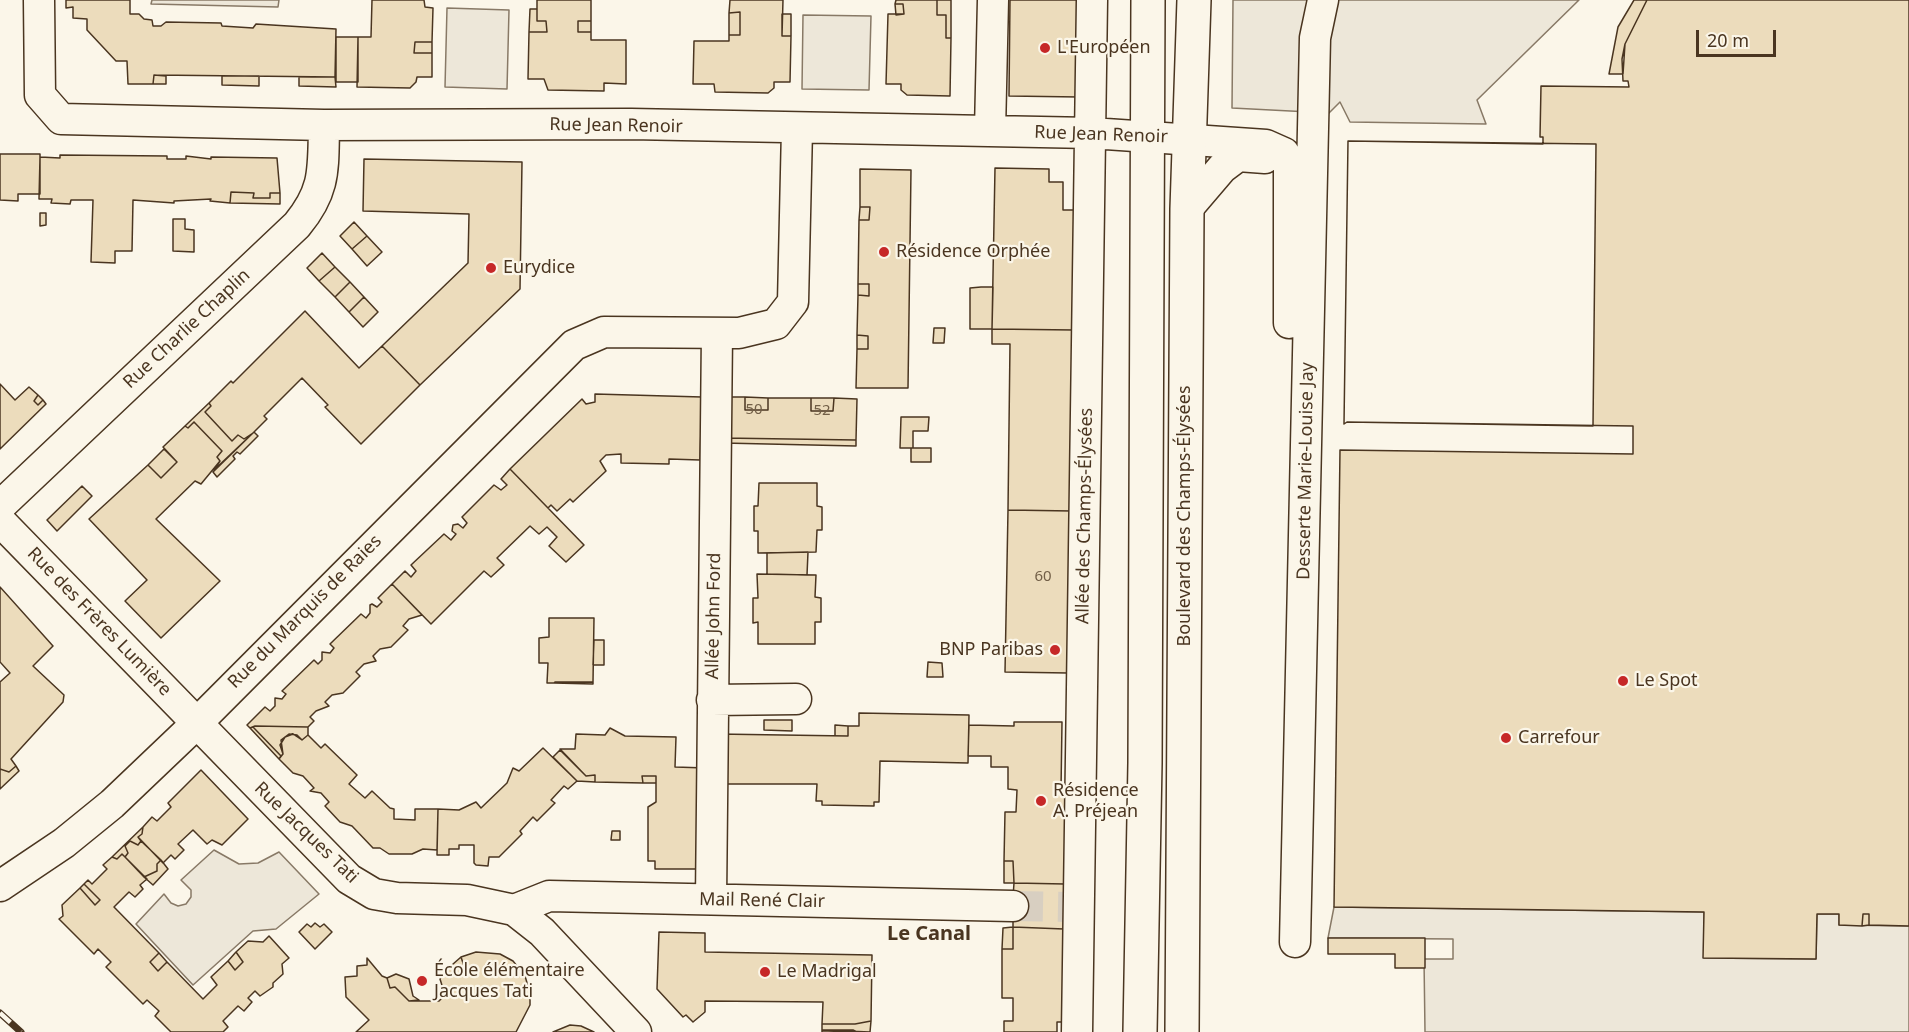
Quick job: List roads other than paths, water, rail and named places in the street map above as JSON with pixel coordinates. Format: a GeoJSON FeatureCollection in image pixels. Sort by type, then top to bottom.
{"type":"FeatureCollection","features":[{"type":"Feature","properties":{"kind":"main road"},"geometry":{"type":"LineString","coordinates":[[1140,1032],[1145,763],[1148,0]]}},
{"type":"Feature","properties":{"kind":"main road","name":"Boulevard des Champs-Élysées"},"geometry":{"type":"LineString","coordinates":[[1182,1032],[1187,209],[1194,0]]}},
{"type":"Feature","properties":{"kind":"street","name":"Rue Jean Renoir"},"geometry":{"type":"LineString","coordinates":[[39,0],[37,77],[40,95],[46,106],[61,119],[324,125],[631,124],[1091,133],[1266,145],[1284,153],[1290,176],[1289,323]]}},
{"type":"Feature","properties":{"kind":"street"},"geometry":{"type":"LineString","coordinates":[[990,132],[993,0]]}},
{"type":"Feature","properties":{"kind":"street","name":"Allée des Champs-Élysées"},"geometry":{"type":"LineString","coordinates":[[1077,1032],[1092,0]]}},
{"type":"Feature","properties":{"kind":"street","name":"Desserte Marie-Louise Jay"},"geometry":{"type":"LineString","coordinates":[[1295,942],[1315,38],[1323,0]]}},
{"type":"Feature","properties":{"kind":"street","name":"Rue Charlie Chaplin"},"geometry":{"type":"LineString","coordinates":[[0,506],[297,225],[311,207],[321,184],[324,125]]}},
{"type":"Feature","properties":{"kind":"street"},"geometry":{"type":"LineString","coordinates":[[717,333],[740,333],[776,324],[793,302],[797,129]]}},
{"type":"Feature","properties":{"kind":"street"},"geometry":{"type":"LineString","coordinates":[[1187,209],[1222,168],[1238,156],[1262,156],[1272,164],[1273,295],[1280,314],[1309,350]]}},
{"type":"Feature","properties":{"kind":"street","name":"Rue du Marquis de Raies"},"geometry":{"type":"LineString","coordinates":[[0,886],[64,843],[112,804],[196,724],[574,345],[604,332],[717,333]]}},
{"type":"Feature","properties":{"kind":"street","name":"Allée John Ford"},"geometry":{"type":"LineString","coordinates":[[711,899],[717,333]]}},
{"type":"Feature","properties":{"kind":"street","name":"Rue des Frères Lumière"},"geometry":{"type":"LineString","coordinates":[[0,521],[158,681],[196,724]]}},
{"type":"Feature","properties":{"kind":"street"},"geometry":{"type":"LineString","coordinates":[[712,699],[796,699]]}},
{"type":"Feature","properties":{"kind":"street","name":"Rue Jacques Tati"},"geometry":{"type":"LineString","coordinates":[[196,724],[349,879],[374,894],[397,898],[467,900],[514,910],[542,932],[636,1032]]}},
{"type":"Feature","properties":{"kind":"street","name":"Mail René Clair"},"geometry":{"type":"LineString","coordinates":[[514,910],[549,896],[1013,906]]}},
{"type":"Feature","properties":{"kind":"tunnel"},"geometry":{"type":"LineString","coordinates":[[1013,906],[1065,907]]}},
{"type":"Feature","properties":{"kind":"railway"},"geometry":{"type":"LineString","coordinates":[[0,1013],[21,1032]]}},
{"type":"Feature","properties":{"kind":"place","name":"L'Européen"},"geometry":{"type":"Point","coordinates":[1045,48]}},
{"type":"Feature","properties":{"kind":"place","name":"Résidence Orphée"},"geometry":{"type":"Point","coordinates":[884,252]}},
{"type":"Feature","properties":{"kind":"place","name":"Eurydice"},"geometry":{"type":"Point","coordinates":[491,268]}},
{"type":"Feature","properties":{"kind":"place","name":"BNP Paribas"},"geometry":{"type":"Point","coordinates":[1055,650]}},
{"type":"Feature","properties":{"kind":"place","name":"Le Spot"},"geometry":{"type":"Point","coordinates":[1623,681]}},
{"type":"Feature","properties":{"kind":"place","name":"Carrefour"},"geometry":{"type":"Point","coordinates":[1506,738]}},
{"type":"Feature","properties":{"kind":"place","name":"Résidence A. Préjean"},"geometry":{"type":"Point","coordinates":[1041,801]}},
{"type":"Feature","properties":{"kind":"place","name":"Le Madrigal"},"geometry":{"type":"Point","coordinates":[765,972]}},
{"type":"Feature","properties":{"kind":"place","name":"École élémentaire Jacques Tati"},"geometry":{"type":"Point","coordinates":[422,981]}},
{"type":"Feature","properties":{"kind":"district","name":"Le Canal"},"geometry":{"type":"Point","coordinates":[929,934]}}]}
